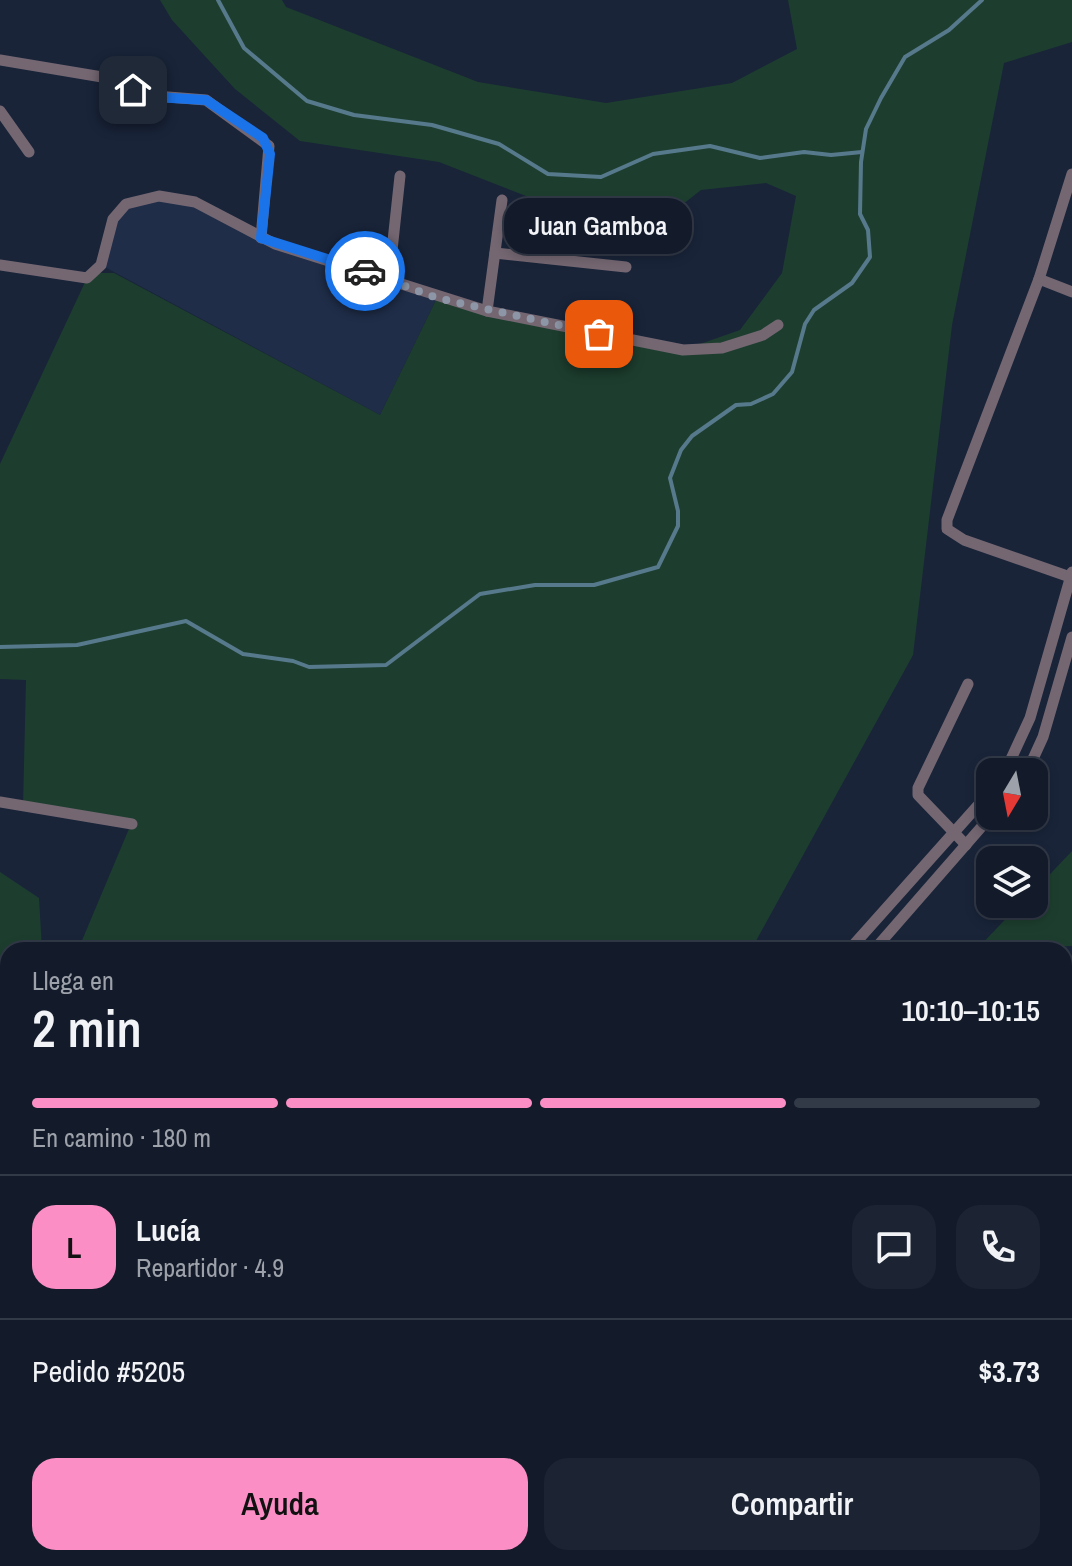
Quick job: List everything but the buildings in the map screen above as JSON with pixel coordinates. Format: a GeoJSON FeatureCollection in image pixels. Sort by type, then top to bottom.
{"type":"FeatureCollection","features":[{"type":"Feature","properties":{"kind":"street"},"geometry":{"type":"LineString","coordinates":[[0,60],[108,78],[143,95],[206,100],[217,105],[269,146],[261,238]]}},
{"type":"Feature","properties":{"kind":"street"},"geometry":{"type":"LineString","coordinates":[[0,111],[29,152]]}},
{"type":"Feature","properties":{"kind":"street"},"geometry":{"type":"LineString","coordinates":[[1011,758],[1030,718],[1071,574],[964,540],[947,529],[947,520],[1039,279],[1072,174]]}},
{"type":"Feature","properties":{"kind":"street"},"geometry":{"type":"LineString","coordinates":[[389,278],[400,176]]}},
{"type":"Feature","properties":{"kind":"street"},"geometry":{"type":"LineString","coordinates":[[0,265],[87,278],[101,265],[113,219],[126,204],[159,196],[195,202],[261,238],[389,278],[437,298],[487,311],[683,350],[722,348],[763,335],[778,325]]}},
{"type":"Feature","properties":{"kind":"street"},"geometry":{"type":"LineString","coordinates":[[487,311],[502,200]]}},
{"type":"Feature","properties":{"kind":"street"},"geometry":{"type":"LineString","coordinates":[[495,253],[626,267]]}},
{"type":"Feature","properties":{"kind":"street"},"geometry":{"type":"LineString","coordinates":[[1039,279],[1072,292]]}},
{"type":"Feature","properties":{"kind":"street"},"geometry":{"type":"LineString","coordinates":[[1033,758],[1043,737],[1072,637]]}},
{"type":"Feature","properties":{"kind":"street"},"geometry":{"type":"LineString","coordinates":[[966,845],[918,795],[918,788],[968,684]]}},
{"type":"Feature","properties":{"kind":"street"},"geometry":{"type":"LineString","coordinates":[[0,802],[132,824]]}},
{"type":"Feature","properties":{"kind":"street"},"geometry":{"type":"LineString","coordinates":[[856,942],[976,808]]}},
{"type":"Feature","properties":{"kind":"street"},"geometry":{"type":"LineString","coordinates":[[881,942],[979,830]]}},
{"type":"Feature","properties":{"kind":"shaded area"},"geometry":{"type":"Polygon","coordinates":[[[179,198],[261,238],[437,298],[380,415],[101,265],[106,241],[126,204],[179,198]]]}},
{"type":"Feature","properties":{"kind":"green space"},"geometry":{"type":"Polygon","coordinates":[[[160,0],[282,0],[286,7],[478,82],[606,103],[732,83],[797,49],[788,0],[1072,0],[1072,42],[1004,63],[952,325],[913,655],[755,942],[81,942],[131,824],[23,806],[26,680],[0,679],[0,464],[87,278],[96,273],[114,273],[380,415],[437,298],[683,350],[740,330],[782,273],[796,196],[766,183],[701,190],[660,222],[598,224],[439,162],[300,141],[235,89],[172,20],[160,0]]]}},
{"type":"Feature","properties":{"kind":"green space"},"geometry":{"type":"Polygon","coordinates":[[[1072,851],[1072,942],[984,942],[1007,918],[1048,918],[1048,876],[1072,851]]]}},
{"type":"Feature","properties":{"kind":"green space"},"geometry":{"type":"Polygon","coordinates":[[[0,872],[39,898],[42,942],[0,942],[0,872]]]}},
{"type":"Feature","properties":{"kind":"waterway"},"geometry":{"type":"LineString","coordinates":[[218,0],[244,48],[307,101],[354,115],[432,125],[499,144],[548,174],[601,177],[653,154],[710,146],[760,158],[804,152],[831,155],[862,152]]}},
{"type":"Feature","properties":{"kind":"waterway"},"geometry":{"type":"LineString","coordinates":[[0,647],[77,645],[186,621],[243,654],[293,661],[309,667],[386,665],[480,594],[535,585],[594,585],[658,567],[678,526],[678,511],[670,478],[681,450],[692,436],[736,405],[751,404],[773,394],[792,372],[805,324],[814,310],[852,283],[870,257],[868,230],[860,214],[861,162],[866,129],[881,98],[905,57],[949,30],[982,0]]}},
{"type":"Feature","properties":{"kind":"way so far"},"geometry":{"type":"LineString","coordinates":[[365,271],[437,298],[599,334]]}},
{"type":"Feature","properties":{"kind":"place","name":"Juan Gamboa"},"geometry":{"type":"Point","coordinates":[599,334]}},
{"type":"Feature","properties":{"kind":"route"},"geometry":{"type":"LineString","coordinates":[[133,90],[155,97],[206,100],[263,138],[270,154],[261,238],[365,271]]}}]}
